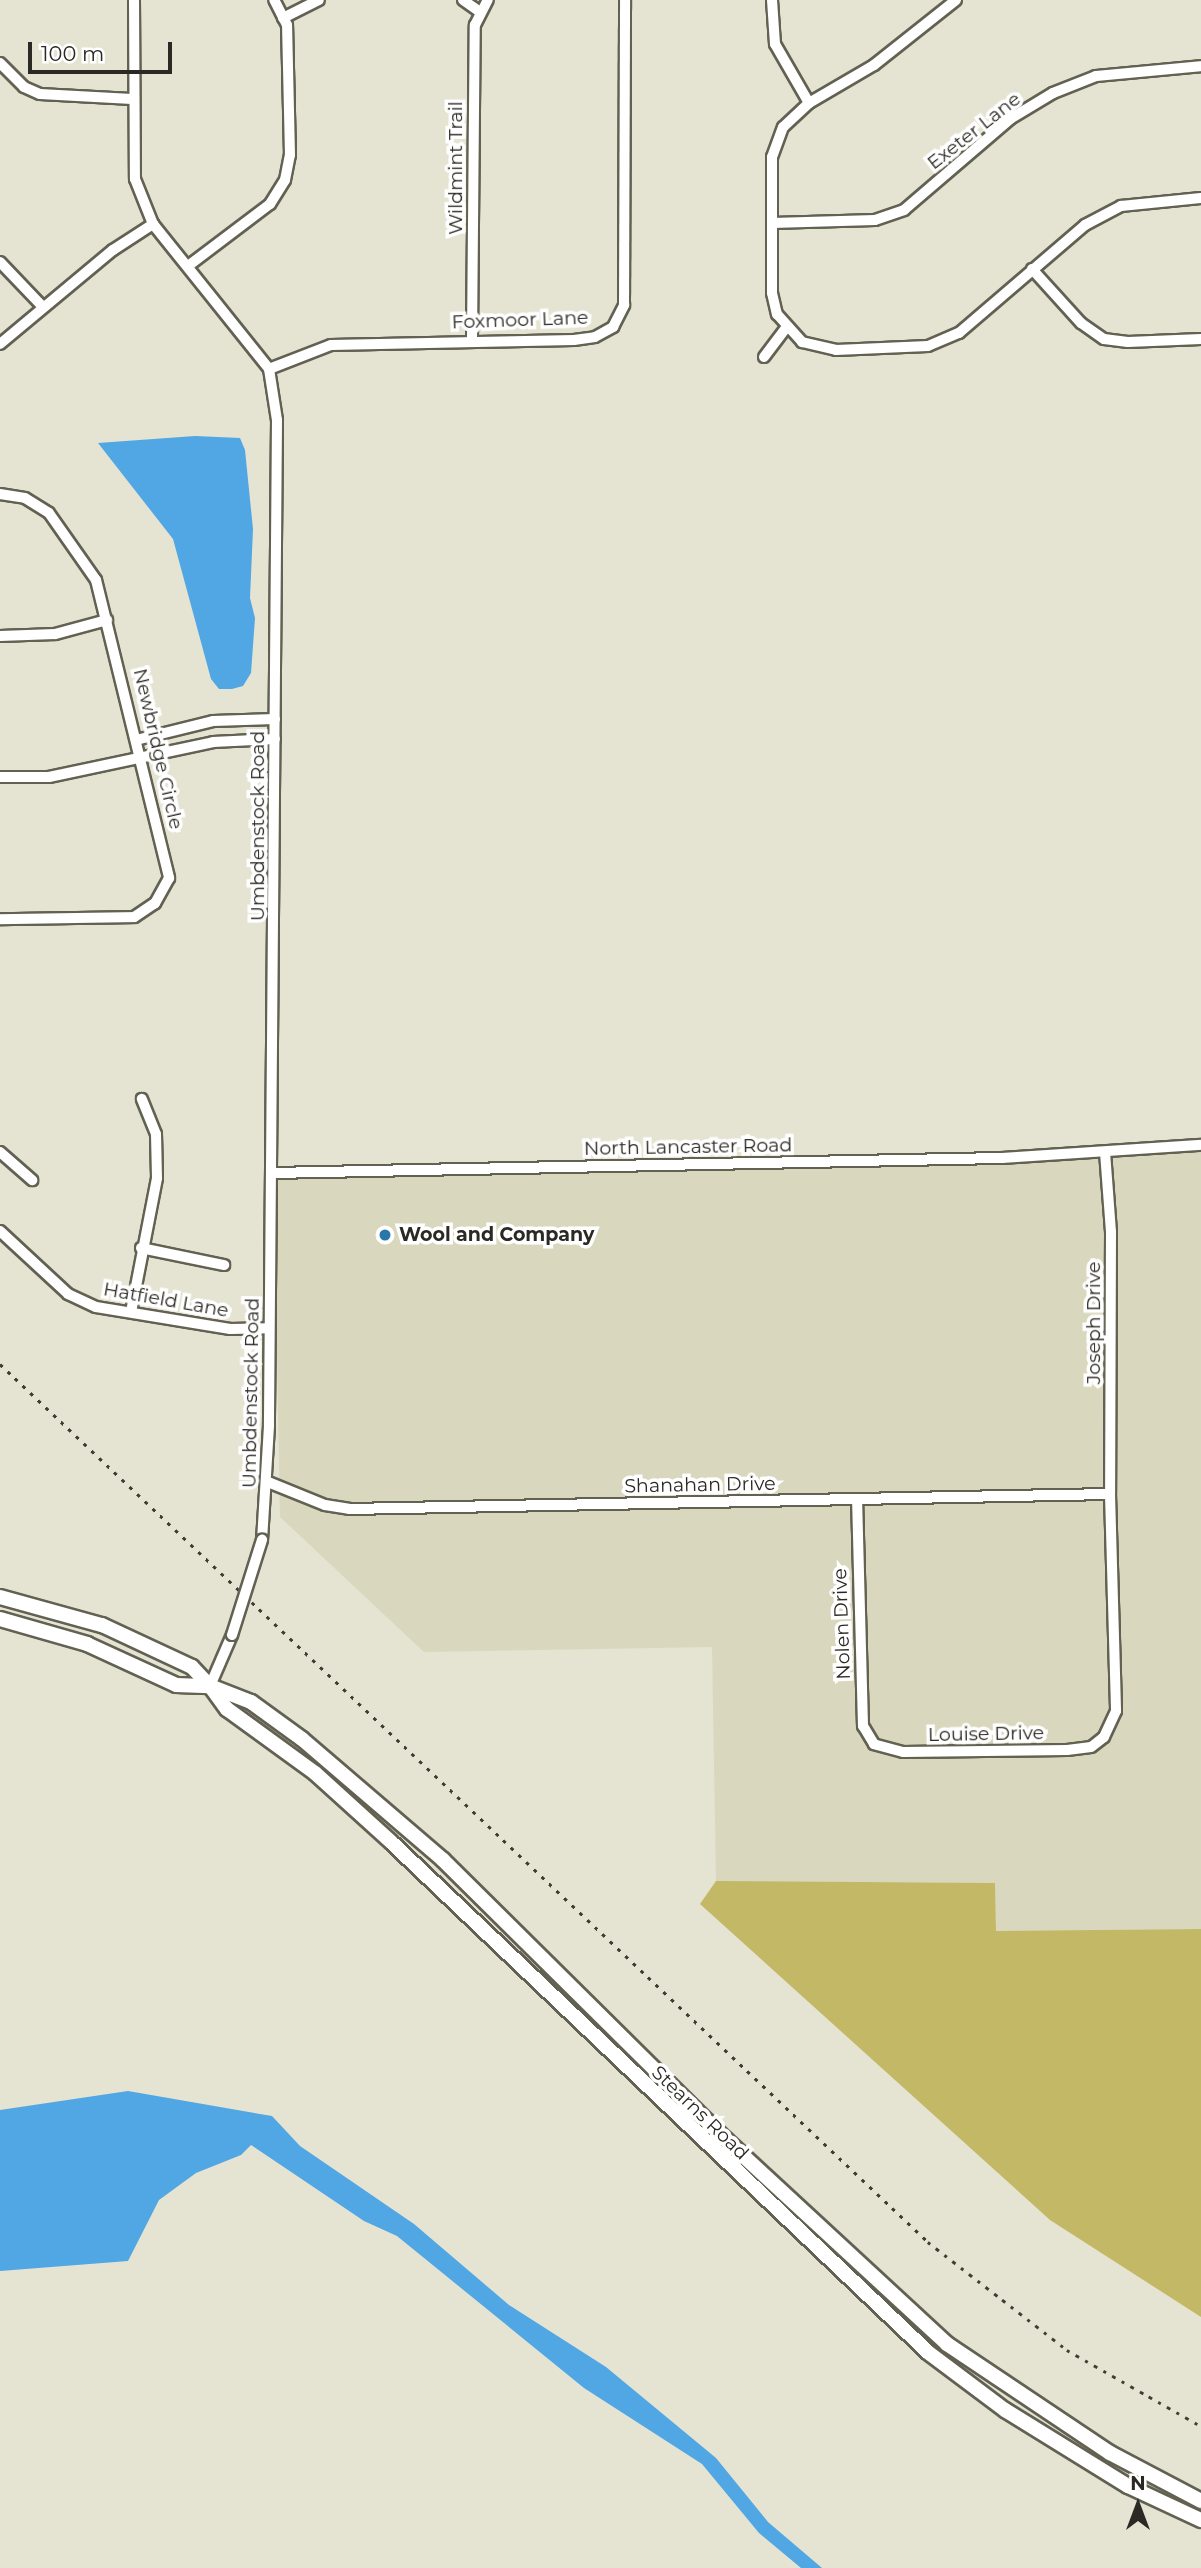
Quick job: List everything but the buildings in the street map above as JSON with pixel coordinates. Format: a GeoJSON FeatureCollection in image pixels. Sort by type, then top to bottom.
{"type":"FeatureCollection","features":[{"type":"Feature","properties":{"kind":"main road","name":"Stearns Road"},"geometry":{"type":"LineString","coordinates":[[0,1597],[102,1625],[192,1667],[227,1710],[315,1773],[391,1842],[929,2353],[1005,2410],[1128,2486],[1201,2519]]}},
{"type":"Feature","properties":{"kind":"main road","name":"Stearns Road"},"geometry":{"type":"LineString","coordinates":[[0,1619],[87,1644],[176,1685],[210,1686],[251,1702],[302,1739],[443,1860],[725,2139],[947,2344],[1111,2453],[1201,2501]]}},
{"type":"Feature","properties":{"kind":"street","name":"Umbdenstock Road"},"geometry":{"type":"LineString","coordinates":[[134,0],[132,99],[135,179],[153,224],[269,369],[277,420],[268,1482],[262,1540],[232,1635],[210,1686]]}},
{"type":"Feature","properties":{"kind":"street"},"geometry":{"type":"LineString","coordinates":[[188,267],[270,204],[285,180],[290,155],[283,18],[274,0]]}},
{"type":"Feature","properties":{"kind":"street"},"geometry":{"type":"LineString","coordinates":[[283,18],[319,0]]}},
{"type":"Feature","properties":{"kind":"street"},"geometry":{"type":"LineString","coordinates":[[464,0],[479,11],[488,0]]}},
{"type":"Feature","properties":{"kind":"street","name":"Foxmoor Lane"},"geometry":{"type":"LineString","coordinates":[[269,369],[331,345],[595,337],[621,317],[625,0]]}},
{"type":"Feature","properties":{"kind":"street"},"geometry":{"type":"LineString","coordinates":[[772,0],[775,44],[810,103]]}},
{"type":"Feature","properties":{"kind":"street"},"geometry":{"type":"LineString","coordinates":[[955,0],[874,65],[810,103],[783,127],[772,157],[772,293],[787,327],[802,342],[836,350],[928,346],[958,333],[1085,225],[1121,206],[1201,198]]}},
{"type":"Feature","properties":{"kind":"street","name":"Wildmint Trail"},"geometry":{"type":"LineString","coordinates":[[472,340],[475,25],[479,11]]}},
{"type":"Feature","properties":{"kind":"street"},"geometry":{"type":"LineString","coordinates":[[0,63],[24,88],[40,94],[132,99]]}},
{"type":"Feature","properties":{"kind":"street","name":"Exeter Lane"},"geometry":{"type":"LineString","coordinates":[[772,223],[876,220],[904,210],[1010,120],[1053,93],[1096,76],[1201,65]]}},
{"type":"Feature","properties":{"kind":"street"},"geometry":{"type":"LineString","coordinates":[[0,344],[42,306],[153,224]]}},
{"type":"Feature","properties":{"kind":"street"},"geometry":{"type":"LineString","coordinates":[[0,262],[42,306]]}},
{"type":"Feature","properties":{"kind":"street"},"geometry":{"type":"LineString","coordinates":[[1032,269],[1081,323],[1104,339],[1128,342],[1201,339]]}},
{"type":"Feature","properties":{"kind":"street"},"geometry":{"type":"LineString","coordinates":[[764,357],[787,327]]}},
{"type":"Feature","properties":{"kind":"street","name":"Newbridge Circle"},"geometry":{"type":"LineString","coordinates":[[0,495],[38,504],[64,530],[96,580],[169,878],[155,903],[134,917],[0,919]]}},
{"type":"Feature","properties":{"kind":"street"},"geometry":{"type":"LineString","coordinates":[[0,636],[55,634],[107,621]]}},
{"type":"Feature","properties":{"kind":"street"},"geometry":{"type":"LineString","coordinates":[[136,740],[213,721],[275,719]]}},
{"type":"Feature","properties":{"kind":"street"},"geometry":{"type":"LineString","coordinates":[[0,777],[49,777],[213,742],[275,739]]}},
{"type":"Feature","properties":{"kind":"street"},"geometry":{"type":"LineString","coordinates":[[131,1312],[141,1248],[157,1178],[156,1134],[142,1099]]}},
{"type":"Feature","properties":{"kind":"street","name":"North Lancaster Road"},"geometry":{"type":"LineString","coordinates":[[272,1173],[1105,1152],[1201,1145]]}},
{"type":"Feature","properties":{"kind":"street"},"geometry":{"type":"LineString","coordinates":[[0,1152],[32,1180]]}},
{"type":"Feature","properties":{"kind":"street","name":"Joseph Drive"},"geometry":{"type":"LineString","coordinates":[[1105,1152],[1111,1233],[1110,1494]]}},
{"type":"Feature","properties":{"kind":"street","name":"Hatfield Lane"},"geometry":{"type":"LineString","coordinates":[[0,1231],[68,1294],[96,1307],[230,1329],[268,1328]]}},
{"type":"Feature","properties":{"kind":"street"},"geometry":{"type":"LineString","coordinates":[[141,1248],[223,1265]]}},
{"type":"Feature","properties":{"kind":"street","name":"Shanahan Drive"},"geometry":{"type":"LineString","coordinates":[[268,1482],[325,1505],[349,1509],[1110,1494]]}},
{"type":"Feature","properties":{"kind":"street","name":"Louise Drive"},"geometry":{"type":"LineString","coordinates":[[874,1744],[892,1751],[915,1752],[1067,1750],[1100,1742],[1116,1711],[1110,1494]]}},
{"type":"Feature","properties":{"kind":"street","name":"Nolen Drive"},"geometry":{"type":"LineString","coordinates":[[856,1500],[863,1726],[874,1744]]}},
{"type":"Feature","properties":{"kind":"shaded area"},"geometry":{"type":"Polygon","coordinates":[[[1201,1149],[1201,1929],[996,1931],[995,1883],[716,1881],[712,1647],[424,1652],[280,1517],[274,1176],[1201,1149]]]}},
{"type":"Feature","properties":{"kind":"shaded area"},"geometry":{"type":"Polygon","coordinates":[[[716,1881],[995,1883],[996,1931],[1201,1929],[1201,2317],[1050,2220],[700,1904],[716,1881]]]}},
{"type":"Feature","properties":{"kind":"water"},"geometry":{"type":"Polygon","coordinates":[[[195,436],[240,438],[245,450],[253,529],[250,598],[255,618],[251,673],[243,686],[232,689],[219,689],[211,679],[173,539],[98,443],[195,436]]]}},
{"type":"Feature","properties":{"kind":"water"},"geometry":{"type":"Polygon","coordinates":[[[128,2091],[272,2116],[300,2146],[414,2224],[509,2305],[606,2367],[716,2458],[768,2522],[822,2568],[801,2568],[759,2533],[702,2464],[584,2388],[397,2236],[364,2221],[251,2145],[241,2155],[196,2173],[159,2200],[128,2261],[0,2271],[0,2110],[128,2091]]]}},
{"type":"Feature","properties":{"kind":"railway"},"geometry":{"type":"LineString","coordinates":[[0,1364],[928,2242],[1067,2350],[1201,2426]]}},
{"type":"Feature","properties":{"kind":"place","name":"Wool and Company"},"geometry":{"type":"Point","coordinates":[385,1235]}}]}
